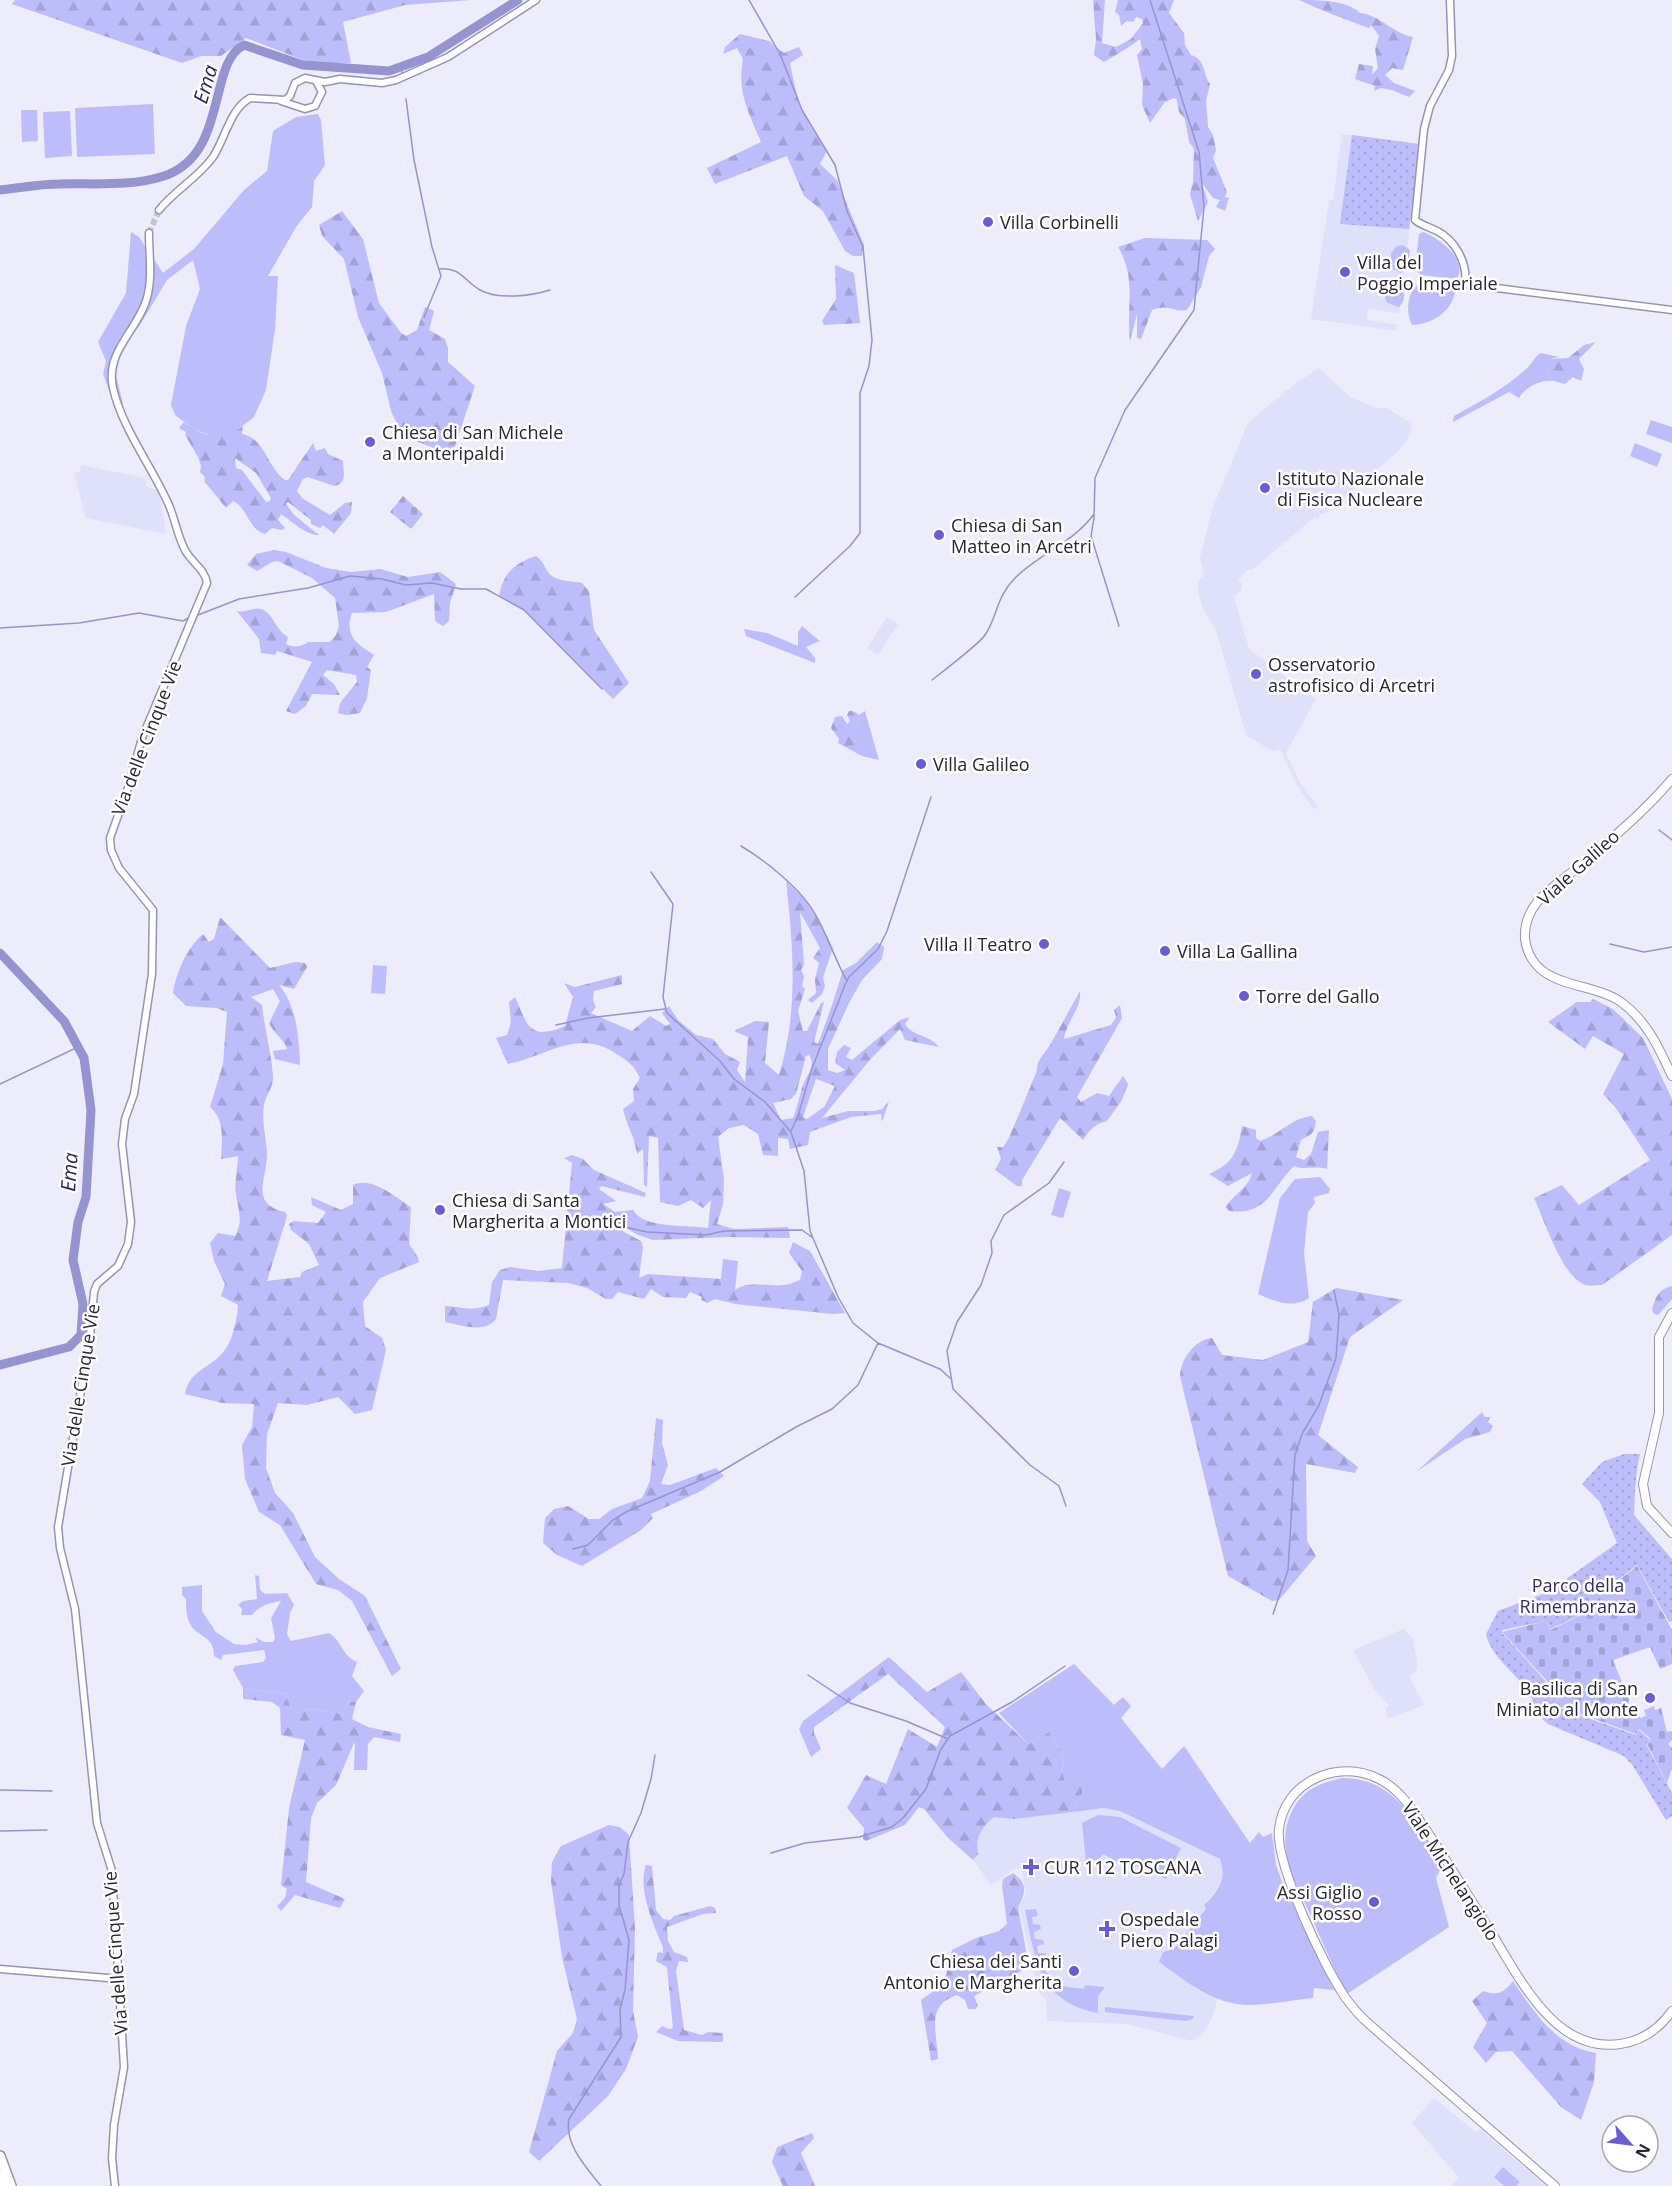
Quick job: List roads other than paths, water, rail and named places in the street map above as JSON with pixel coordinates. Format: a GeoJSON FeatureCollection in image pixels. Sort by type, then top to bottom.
{"type":"FeatureCollection","features":[{"type":"Feature","properties":{"kind":"highway"},"geometry":{"type":"LineString","coordinates":[[0,2156],[11,2186]]}},
{"type":"Feature","properties":{"kind":"highway"},"geometry":{"type":"LineString","coordinates":[[0,2175],[3,2186]]}},
{"type":"Feature","properties":{"kind":"main road","name":"Viale Galileo"},"geometry":{"type":"LineString","coordinates":[[1672,779],[1629,822],[1540,899],[1527,917],[1525,935],[1530,954],[1544,972],[1554,979],[1611,996],[1634,1013],[1655,1039],[1672,1076]]}},
{"type":"Feature","properties":{"kind":"main road"},"geometry":{"type":"LineString","coordinates":[[1672,1313],[1659,1337],[1659,1413],[1643,1484],[1650,1511],[1672,1533]]}},
{"type":"Feature","properties":{"kind":"main road","name":"Viale Michelangiolo"},"geometry":{"type":"LineString","coordinates":[[1555,2186],[1369,2024],[1344,1995],[1283,1863],[1279,1831],[1290,1800],[1310,1780],[1339,1772],[1365,1773],[1392,1788],[1407,1801],[1537,2002],[1573,2036],[1595,2044],[1625,2044],[1655,2030],[1672,2011]]}},
{"type":"Feature","properties":{"kind":"street"},"geometry":{"type":"LineString","coordinates":[[315,81],[340,79],[382,83],[396,80],[448,57],[536,0]]}},
{"type":"Feature","properties":{"kind":"street"},"geometry":{"type":"LineString","coordinates":[[1450,0],[1452,56],[1449,70],[1430,106],[1424,129],[1413,215],[1417,222],[1438,231],[1453,245],[1464,267],[1465,284],[1672,310]]}},
{"type":"Feature","properties":{"kind":"street"},"geometry":{"type":"LineString","coordinates":[[159,210],[180,186],[202,170],[246,100],[255,97],[305,109],[315,106],[320,99],[321,88],[309,78],[300,79],[285,100],[276,101]]}},
{"type":"Feature","properties":{"kind":"street"},"geometry":{"type":"LineString","coordinates":[[321,88],[330,81]]}},
{"type":"Feature","properties":{"kind":"street"},"geometry":{"type":"LineString","coordinates":[[291,93],[297,106]]}},
{"type":"Feature","properties":{"kind":"street","name":"Via delle Cinque Vie"},"geometry":{"type":"LineString","coordinates":[[116,2186],[112,2158],[114,2125],[124,2067],[120,2036],[121,1989],[111,1872],[97,1823],[75,1609],[60,1548],[58,1527],[96,1287],[118,1266],[128,1244],[131,1222],[122,1144],[125,1119],[134,1094],[152,974],[153,910],[119,868],[111,850],[110,838],[129,785],[142,738],[207,583],[202,572],[185,552],[171,508],[119,407],[111,372],[114,359],[147,299],[150,283],[149,233]]}},
{"type":"Feature","properties":{"kind":"street"},"geometry":{"type":"LineString","coordinates":[[0,1969],[120,1979]]}},
{"type":"Feature","properties":{"kind":"waterway","name":"Ema"},"geometry":{"type":"LineString","coordinates":[[0,190],[52,184],[138,182],[164,176],[185,165],[199,149],[208,130],[225,70],[233,55],[244,45],[303,65],[389,71],[428,57],[518,0]]}},
{"type":"Feature","properties":{"kind":"waterway"},"geometry":{"type":"LineString","coordinates":[[749,0],[780,54],[802,110],[835,165],[847,211],[863,247],[872,340],[869,366],[860,393],[860,533],[850,546],[795,597]]}},
{"type":"Feature","properties":{"kind":"waterway"},"geometry":{"type":"LineString","coordinates":[[1119,626],[1091,536],[1095,478],[1125,410],[1194,310],[1204,207],[1199,152],[1150,0]]}},
{"type":"Feature","properties":{"kind":"waterway"},"geometry":{"type":"LineString","coordinates":[[401,68],[402,74]]}},
{"type":"Feature","properties":{"kind":"waterway"},"geometry":{"type":"LineString","coordinates":[[406,99],[414,160],[432,247],[441,276],[424,317]]}},
{"type":"Feature","properties":{"kind":"waterway"},"geometry":{"type":"LineString","coordinates":[[440,269],[458,272],[480,290],[496,295],[524,295],[550,290]]}},
{"type":"Feature","properties":{"kind":"waterway"},"geometry":{"type":"LineString","coordinates":[[932,680],[982,639],[992,622],[1000,600],[1015,578],[1077,532],[1094,514]]}},
{"type":"Feature","properties":{"kind":"waterway"},"geometry":{"type":"LineString","coordinates":[[198,615],[239,599],[308,588],[350,576],[382,579],[406,585],[432,583],[461,589],[486,589],[524,610],[602,689]]}},
{"type":"Feature","properties":{"kind":"waterway"},"geometry":{"type":"LineString","coordinates":[[0,628],[79,623],[139,613],[183,621],[190,617]]}},
{"type":"Feature","properties":{"kind":"waterway"},"geometry":{"type":"LineString","coordinates":[[791,1131],[798,1116],[811,1071],[845,985],[849,977],[878,949],[887,931],[931,797]]}},
{"type":"Feature","properties":{"kind":"waterway"},"geometry":{"type":"LineString","coordinates":[[1659,830],[1672,840]]}},
{"type":"Feature","properties":{"kind":"waterway"},"geometry":{"type":"LineString","coordinates":[[741,846],[782,876],[809,905],[820,922],[847,981]]}},
{"type":"Feature","properties":{"kind":"waterway"},"geometry":{"type":"LineString","coordinates":[[651,872],[673,904],[663,997],[667,1013],[720,1061],[734,1079],[765,1102],[791,1132],[804,1171],[810,1231],[838,1297],[853,1323],[878,1343],[940,1369],[950,1378]]}},
{"type":"Feature","properties":{"kind":"waterway"},"geometry":{"type":"LineString","coordinates":[[1610,944],[1644,952],[1672,947]]}},
{"type":"Feature","properties":{"kind":"waterway","name":"Ema"},"geometry":{"type":"LineString","coordinates":[[0,953],[64,1021],[84,1058],[91,1110],[86,1197],[78,1222],[73,1260],[83,1304],[81,1335],[69,1347],[0,1365]]}},
{"type":"Feature","properties":{"kind":"waterway"},"geometry":{"type":"LineString","coordinates":[[556,1025],[588,1018],[665,1009]]}},
{"type":"Feature","properties":{"kind":"waterway"},"geometry":{"type":"LineString","coordinates":[[0,1084],[78,1047]]}},
{"type":"Feature","properties":{"kind":"waterway"},"geometry":{"type":"LineString","coordinates":[[1064,1162],[1049,1183],[1004,1215],[991,1241],[992,1253],[981,1285],[957,1322],[947,1351],[953,1389],[1030,1465],[1059,1486],[1066,1506]]}},
{"type":"Feature","properties":{"kind":"waterway"},"geometry":{"type":"LineString","coordinates":[[593,1220],[647,1232],[706,1235],[724,1231],[802,1230],[813,1238]]}},
{"type":"Feature","properties":{"kind":"waterway"},"geometry":{"type":"LineString","coordinates":[[1273,1614],[1288,1570],[1295,1455],[1302,1434],[1319,1405],[1336,1358],[1339,1315],[1334,1290]]}},
{"type":"Feature","properties":{"kind":"waterway"},"geometry":{"type":"LineString","coordinates":[[573,1549],[588,1545],[613,1520],[628,1511],[720,1472],[796,1427],[832,1409],[858,1385],[878,1343]]}},
{"type":"Feature","properties":{"kind":"waterway"},"geometry":{"type":"LineString","coordinates":[[771,1853],[805,1843],[859,1837],[892,1827],[903,1818],[926,1789],[941,1749],[950,1736],[1012,1702],[1065,1666]]}},
{"type":"Feature","properties":{"kind":"waterway"},"geometry":{"type":"LineString","coordinates":[[808,1675],[850,1703],[906,1721],[948,1739]]}},
{"type":"Feature","properties":{"kind":"waterway"},"geometry":{"type":"LineString","coordinates":[[601,2186],[573,2146],[568,2128],[569,2119],[621,2037],[620,2009],[625,1990],[629,1940],[619,1905],[619,1885],[624,1874],[628,1842],[641,1813],[655,1755]]}},
{"type":"Feature","properties":{"kind":"waterway"},"geometry":{"type":"LineString","coordinates":[[0,1790],[52,1791]]}},
{"type":"Feature","properties":{"kind":"waterway"},"geometry":{"type":"LineString","coordinates":[[0,1831],[47,1830]]}},
{"type":"Feature","properties":{"kind":"tunnel"},"geometry":{"type":"LineString","coordinates":[[149,233],[159,210]]}},
{"type":"Feature","properties":{"kind":"place","name":"Villa Corbinelli"},"geometry":{"type":"Point","coordinates":[988,222]}},
{"type":"Feature","properties":{"kind":"place","name":"Villa del Poggio Imperiale"},"geometry":{"type":"Point","coordinates":[1345,272]}},
{"type":"Feature","properties":{"kind":"place","name":"Chiesa di San Michele a Monteripaldi"},"geometry":{"type":"Point","coordinates":[370,442]}},
{"type":"Feature","properties":{"kind":"place","name":"Istituto Nazionale di Fisica Nucleare"},"geometry":{"type":"Point","coordinates":[1265,488]}},
{"type":"Feature","properties":{"kind":"place","name":"Chiesa di San Matteo in Arcetri"},"geometry":{"type":"Point","coordinates":[939,535]}},
{"type":"Feature","properties":{"kind":"place","name":"Osservatorio astrofisico di Arcetri"},"geometry":{"type":"Point","coordinates":[1256,674]}},
{"type":"Feature","properties":{"kind":"place","name":"Villa Galileo"},"geometry":{"type":"Point","coordinates":[921,764]}},
{"type":"Feature","properties":{"kind":"place","name":"Villa Il Teatro"},"geometry":{"type":"Point","coordinates":[1044,944]}},
{"type":"Feature","properties":{"kind":"place","name":"Villa La Gallina"},"geometry":{"type":"Point","coordinates":[1165,951]}},
{"type":"Feature","properties":{"kind":"place","name":"Torre del Gallo"},"geometry":{"type":"Point","coordinates":[1244,996]}},
{"type":"Feature","properties":{"kind":"place","name":"Chiesa di Santa Margherita a Montici"},"geometry":{"type":"Point","coordinates":[440,1210]}},
{"type":"Feature","properties":{"kind":"place","name":"Basilica di San Miniato al Monte"},"geometry":{"type":"Point","coordinates":[1650,1698]}},
{"type":"Feature","properties":{"kind":"place","name":"CUR 112 TOSCANA"},"geometry":{"type":"Point","coordinates":[1031,1867]}},
{"type":"Feature","properties":{"kind":"place","name":"Assi Giglio Rosso"},"geometry":{"type":"Point","coordinates":[1374,1902]}},
{"type":"Feature","properties":{"kind":"place","name":"Ospedale Piero Palagi"},"geometry":{"type":"Point","coordinates":[1107,1929]}},
{"type":"Feature","properties":{"kind":"place","name":"Chiesa dei Santi Antonio e Margherita"},"geometry":{"type":"Point","coordinates":[1074,1971]}},
{"type":"Feature","properties":{"kind":"park label","name":"Parco della Rimembranza"},"geometry":{"type":"Point","coordinates":[1578,1595]}}]}
